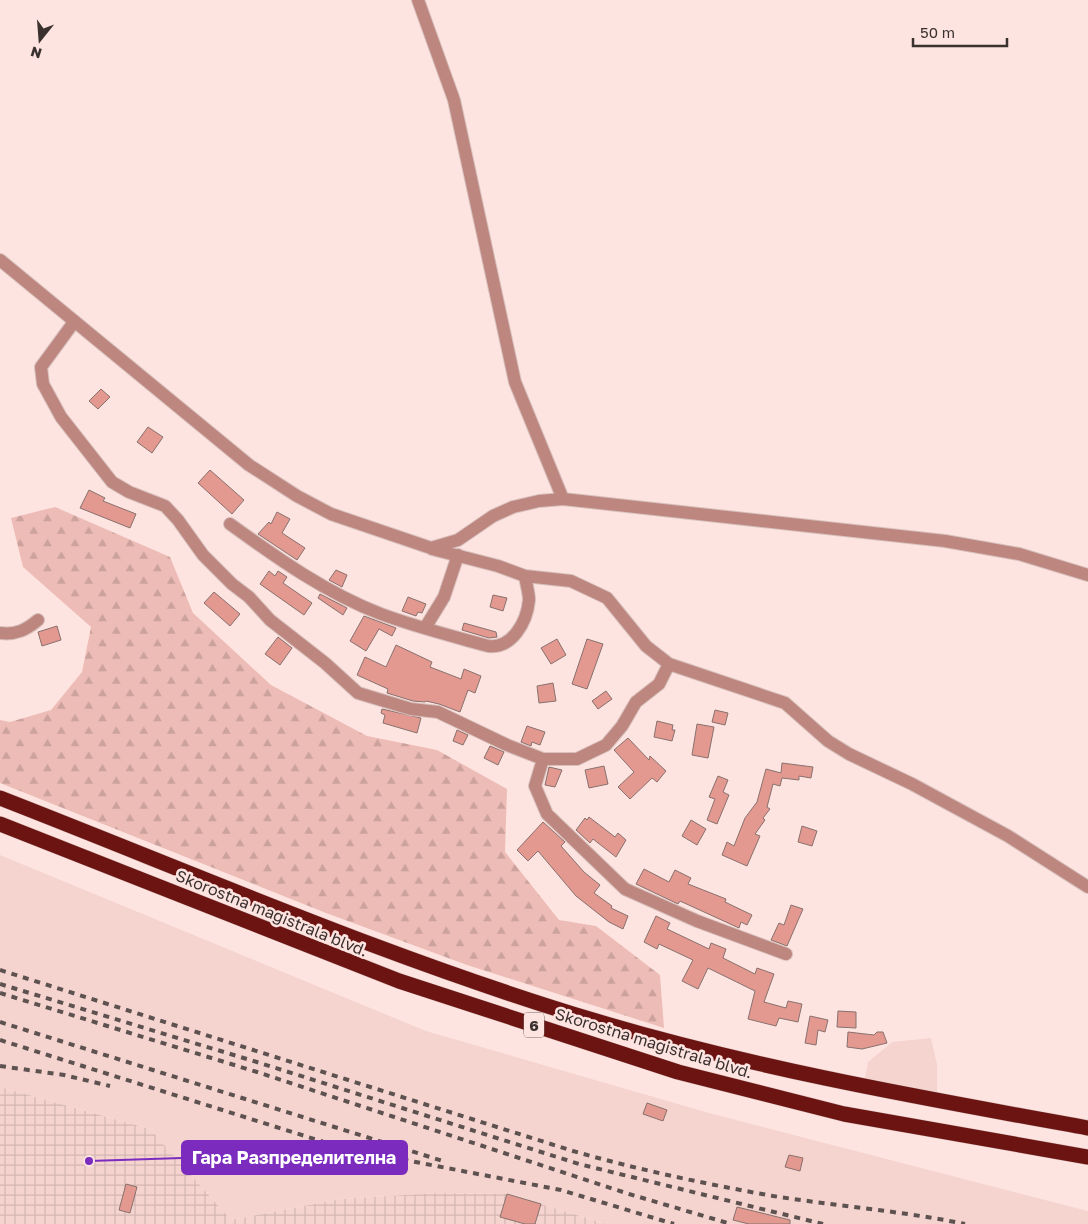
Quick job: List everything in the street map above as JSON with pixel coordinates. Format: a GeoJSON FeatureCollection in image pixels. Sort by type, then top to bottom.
{"type":"FeatureCollection","features":[{"type":"Feature","properties":{"kind":"highway","name":"Skorostna magistrala blvd."},"geometry":{"type":"LineString","coordinates":[[0,798],[428,967],[594,1020],[668,1042],[842,1083],[1088,1128]]}},
{"type":"Feature","properties":{"kind":"highway","name":"Skorostna magistrala blvd."},"geometry":{"type":"LineString","coordinates":[[0,824],[399,982],[678,1072],[844,1114],[1088,1157]]}},
{"type":"Feature","properties":{"kind":"street"},"geometry":{"type":"LineString","coordinates":[[418,0],[454,100],[514,382],[563,499]]}},
{"type":"Feature","properties":{"kind":"street"},"geometry":{"type":"LineString","coordinates":[[0,260],[249,464],[297,496],[331,514],[431,548],[498,566],[525,576],[570,581],[607,598],[646,646],[669,664],[785,703],[828,741],[849,754],[912,784],[1008,836],[1088,887]]}},
{"type":"Feature","properties":{"kind":"street"},"geometry":{"type":"LineString","coordinates":[[74,322],[41,367],[43,384],[61,417],[112,482],[129,492],[165,506],[214,567],[250,597],[270,620],[326,663],[358,693],[411,709],[438,712],[506,745],[542,759],[577,759],[606,745],[636,702],[659,684],[669,664]]}},
{"type":"Feature","properties":{"kind":"street"},"geometry":{"type":"LineString","coordinates":[[431,548],[458,540],[493,516],[513,507],[539,501],[563,499],[945,541],[1019,554],[1088,575]]}},
{"type":"Feature","properties":{"kind":"street"},"geometry":{"type":"LineString","coordinates":[[230,524],[286,564],[338,594],[380,613],[488,646],[496,647],[504,643],[518,631],[526,616],[529,599],[525,576]]}},
{"type":"Feature","properties":{"kind":"street"},"geometry":{"type":"LineString","coordinates":[[425,628],[444,596],[458,555]]}},
{"type":"Feature","properties":{"kind":"street"},"geometry":{"type":"LineString","coordinates":[[0,634],[10,634],[26,630],[38,620]]}},
{"type":"Feature","properties":{"kind":"street"},"geometry":{"type":"LineString","coordinates":[[542,759],[535,786],[547,814],[625,889],[697,921],[786,954]]}},
{"type":"Feature","properties":{"kind":"shaded area"},"geometry":{"type":"Polygon","coordinates":[[[0,855],[426,1031],[709,1113],[1088,1211],[1088,1224],[608,1224],[507,1194],[437,1193],[341,1199],[231,1220],[150,1129],[0,1087],[0,855]]]}},
{"type":"Feature","properties":{"kind":"shaded area"},"geometry":{"type":"Polygon","coordinates":[[[931,1038],[937,1064],[937,1092],[865,1078],[868,1062],[892,1042],[931,1038]]]}},
{"type":"Feature","properties":{"kind":"shaded area"},"geometry":{"type":"Polygon","coordinates":[[[0,1087],[150,1129],[231,1220],[341,1199],[437,1193],[507,1194],[607,1224],[0,1224],[0,1087]]]}},
{"type":"Feature","properties":{"kind":"green space"},"geometry":{"type":"Polygon","coordinates":[[[55,507],[170,557],[193,613],[271,685],[367,736],[437,750],[507,789],[505,852],[559,920],[596,926],[660,975],[664,1028],[467,965],[326,913],[0,783],[0,720],[10,722],[51,710],[82,672],[91,627],[23,567],[11,518],[55,507]]]}},
{"type":"Feature","properties":{"kind":"building"},"geometry":{"type":"Polygon","coordinates":[[[101,389],[110,397],[98,409],[89,401],[101,389]]]}},
{"type":"Feature","properties":{"kind":"building"},"geometry":{"type":"Polygon","coordinates":[[[148,427],[163,437],[152,453],[137,442],[148,427]]]}},
{"type":"Feature","properties":{"kind":"building"},"geometry":{"type":"Polygon","coordinates":[[[210,470],[244,500],[232,514],[198,483],[210,470]]]}},
{"type":"Feature","properties":{"kind":"building"},"geometry":{"type":"Polygon","coordinates":[[[89,490],[105,498],[103,501],[136,514],[130,528],[80,508],[89,490]]]}},
{"type":"Feature","properties":{"kind":"building"},"geometry":{"type":"Polygon","coordinates":[[[277,512],[290,519],[282,533],[305,548],[297,560],[258,534],[269,522],[271,524],[277,512]]]}},
{"type":"Feature","properties":{"kind":"building"},"geometry":{"type":"Polygon","coordinates":[[[336,570],[347,575],[342,587],[329,580],[336,570]]]}},
{"type":"Feature","properties":{"kind":"building"},"geometry":{"type":"Polygon","coordinates":[[[269,571],[275,576],[278,571],[287,577],[283,583],[312,603],[304,615],[260,584],[269,571]]]}},
{"type":"Feature","properties":{"kind":"building"},"geometry":{"type":"Polygon","coordinates":[[[214,592],[240,614],[230,626],[204,603],[214,592]]]}},
{"type":"Feature","properties":{"kind":"building"},"geometry":{"type":"Polygon","coordinates":[[[320,594],[347,608],[343,615],[318,598],[320,594]]]}},
{"type":"Feature","properties":{"kind":"building"},"geometry":{"type":"Polygon","coordinates":[[[493,595],[507,598],[503,611],[490,607],[493,595]]]}},
{"type":"Feature","properties":{"kind":"building"},"geometry":{"type":"Polygon","coordinates":[[[408,597],[426,604],[422,613],[418,612],[416,616],[402,611],[408,597]]]}},
{"type":"Feature","properties":{"kind":"building"},"geometry":{"type":"Polygon","coordinates":[[[364,616],[396,628],[392,636],[379,629],[366,651],[350,641],[364,616]]]}},
{"type":"Feature","properties":{"kind":"building"},"geometry":{"type":"Polygon","coordinates":[[[464,623],[496,632],[497,637],[489,638],[462,630],[464,623]]]}},
{"type":"Feature","properties":{"kind":"building"},"geometry":{"type":"Polygon","coordinates":[[[57,626],[61,640],[42,646],[38,632],[57,626]]]}},
{"type":"Feature","properties":{"kind":"building"},"geometry":{"type":"Polygon","coordinates":[[[278,637],[292,648],[280,665],[265,654],[278,637]]]}},
{"type":"Feature","properties":{"kind":"building"},"geometry":{"type":"Polygon","coordinates":[[[557,639],[566,655],[551,664],[541,648],[557,639]]]}},
{"type":"Feature","properties":{"kind":"building"},"geometry":{"type":"Polygon","coordinates":[[[587,639],[603,644],[587,689],[572,684],[587,639]]]}},
{"type":"Feature","properties":{"kind":"building"},"geometry":{"type":"Polygon","coordinates":[[[396,645],[432,662],[430,667],[461,679],[464,669],[481,676],[475,693],[468,690],[460,712],[439,704],[413,701],[387,693],[388,689],[357,675],[365,657],[386,667],[396,645]]]}},
{"type":"Feature","properties":{"kind":"building"},"geometry":{"type":"Polygon","coordinates":[[[553,683],[556,701],[539,703],[537,686],[553,683]]]}},
{"type":"Feature","properties":{"kind":"building"},"geometry":{"type":"Polygon","coordinates":[[[606,691],[612,699],[598,709],[592,701],[606,691]]]}},
{"type":"Feature","properties":{"kind":"building"},"geometry":{"type":"Polygon","coordinates":[[[382,709],[421,718],[417,733],[383,723],[385,715],[381,713],[382,709]]]}},
{"type":"Feature","properties":{"kind":"building"},"geometry":{"type":"Polygon","coordinates":[[[715,710],[728,713],[725,725],[712,722],[715,710]]]}},
{"type":"Feature","properties":{"kind":"building"},"geometry":{"type":"Polygon","coordinates":[[[657,721],[673,725],[672,730],[675,730],[672,741],[654,737],[657,721]]]}},
{"type":"Feature","properties":{"kind":"building"},"geometry":{"type":"Polygon","coordinates":[[[697,724],[714,727],[708,758],[692,755],[697,724]]]}},
{"type":"Feature","properties":{"kind":"building"},"geometry":{"type":"Polygon","coordinates":[[[527,726],[545,732],[540,745],[532,742],[531,746],[521,742],[527,726]]]}},
{"type":"Feature","properties":{"kind":"building"},"geometry":{"type":"Polygon","coordinates":[[[457,730],[468,735],[463,745],[453,741],[457,730]]]}},
{"type":"Feature","properties":{"kind":"building"},"geometry":{"type":"Polygon","coordinates":[[[628,738],[649,760],[650,756],[666,771],[657,782],[652,778],[630,799],[618,787],[634,772],[614,750],[628,738]]]}},
{"type":"Feature","properties":{"kind":"building"},"geometry":{"type":"Polygon","coordinates":[[[490,746],[504,752],[498,765],[484,758],[490,746]]]}},
{"type":"Feature","properties":{"kind":"building"},"geometry":{"type":"Polygon","coordinates":[[[782,763],[813,767],[811,778],[799,776],[799,780],[782,778],[780,786],[773,784],[767,807],[770,809],[755,834],[760,836],[747,866],[722,855],[727,842],[734,846],[745,818],[757,802],[766,769],[781,773],[782,763]]]}},
{"type":"Feature","properties":{"kind":"building"},"geometry":{"type":"Polygon","coordinates":[[[604,766],[608,784],[589,788],[585,770],[604,766]]]}},
{"type":"Feature","properties":{"kind":"building"},"geometry":{"type":"Polygon","coordinates":[[[549,767],[562,770],[555,787],[545,785],[549,767]]]}},
{"type":"Feature","properties":{"kind":"building"},"geometry":{"type":"Polygon","coordinates":[[[718,776],[728,780],[723,792],[729,795],[717,824],[707,820],[715,799],[709,797],[718,776]]]}},
{"type":"Feature","properties":{"kind":"building"},"geometry":{"type":"Polygon","coordinates":[[[589,817],[615,837],[618,833],[626,840],[616,857],[593,839],[590,843],[576,830],[585,818],[587,820],[589,817]]]}},
{"type":"Feature","properties":{"kind":"building"},"geometry":{"type":"Polygon","coordinates":[[[691,820],[706,829],[697,845],[682,836],[691,820]]]}},
{"type":"Feature","properties":{"kind":"building"},"geometry":{"type":"Polygon","coordinates":[[[543,822],[565,842],[561,846],[584,872],[600,885],[594,893],[612,906],[611,908],[628,916],[623,929],[609,922],[576,896],[538,851],[528,861],[517,850],[543,822]]]}},
{"type":"Feature","properties":{"kind":"building"},"geometry":{"type":"Polygon","coordinates":[[[802,826],[817,831],[812,846],[798,842],[802,826]]]}},
{"type":"Feature","properties":{"kind":"building"},"geometry":{"type":"Polygon","coordinates":[[[644,869],[669,882],[675,870],[691,878],[688,884],[726,899],[725,902],[752,915],[747,925],[741,922],[739,928],[680,901],[678,904],[636,884],[644,869]]]}},
{"type":"Feature","properties":{"kind":"building"},"geometry":{"type":"Polygon","coordinates":[[[791,905],[803,909],[787,946],[771,940],[779,923],[784,925],[791,905]]]}},
{"type":"Feature","properties":{"kind":"building"},"geometry":{"type":"Polygon","coordinates":[[[656,916],[670,923],[667,929],[709,949],[711,943],[726,949],[723,958],[755,974],[757,968],[774,974],[764,1002],[786,1008],[788,1001],[802,1004],[798,1022],[779,1018],[776,1026],[748,1019],[755,991],[708,968],[698,989],[682,981],[693,960],[659,944],[657,949],[644,942],[656,916]]]}},
{"type":"Feature","properties":{"kind":"building"},"geometry":{"type":"Polygon","coordinates":[[[838,1011],[856,1012],[856,1028],[837,1027],[838,1011]]]}},
{"type":"Feature","properties":{"kind":"building"},"geometry":{"type":"Polygon","coordinates":[[[810,1016],[828,1020],[825,1032],[818,1030],[816,1045],[805,1043],[810,1016]]]}},
{"type":"Feature","properties":{"kind":"building"},"geometry":{"type":"Polygon","coordinates":[[[848,1032],[874,1035],[877,1032],[883,1032],[887,1043],[862,1049],[847,1047],[848,1032]]]}},
{"type":"Feature","properties":{"kind":"building"},"geometry":{"type":"Polygon","coordinates":[[[647,1103],[667,1110],[663,1121],[643,1114],[647,1103]]]}},
{"type":"Feature","properties":{"kind":"building"},"geometry":{"type":"Polygon","coordinates":[[[789,1155],[803,1158],[800,1171],[785,1167],[789,1155]]]}},
{"type":"Feature","properties":{"kind":"building"},"geometry":{"type":"Polygon","coordinates":[[[126,1184],[137,1187],[130,1213],[119,1210],[126,1184]]]}},
{"type":"Feature","properties":{"kind":"building"},"geometry":{"type":"Polygon","coordinates":[[[507,1194],[541,1204],[535,1224],[525,1224],[500,1217],[507,1194]]]}},
{"type":"Feature","properties":{"kind":"building"},"geometry":{"type":"Polygon","coordinates":[[[737,1207],[790,1220],[790,1224],[749,1224],[733,1220],[737,1207]]]}},
{"type":"Feature","properties":{"kind":"railway"},"geometry":{"type":"LineString","coordinates":[[0,970],[598,1158],[723,1187],[773,1196],[965,1224]]}},
{"type":"Feature","properties":{"kind":"railway"},"geometry":{"type":"LineString","coordinates":[[0,984],[260,1063],[579,1164],[823,1224]]}},
{"type":"Feature","properties":{"kind":"railway"},"geometry":{"type":"LineString","coordinates":[[0,993],[257,1072],[629,1194],[731,1224]]}},
{"type":"Feature","properties":{"kind":"railway"},"geometry":{"type":"LineString","coordinates":[[0,1022],[446,1162]]}},
{"type":"Feature","properties":{"kind":"railway"},"geometry":{"type":"LineString","coordinates":[[0,1040],[343,1148],[561,1190],[674,1224]]}},
{"type":"Feature","properties":{"kind":"railway"},"geometry":{"type":"LineString","coordinates":[[0,1066],[64,1075],[110,1086]]}},
{"type":"Feature","properties":{"kind":"place","name":"Гара Разпределителна"},"geometry":{"type":"Point","coordinates":[89,1161]}}]}
